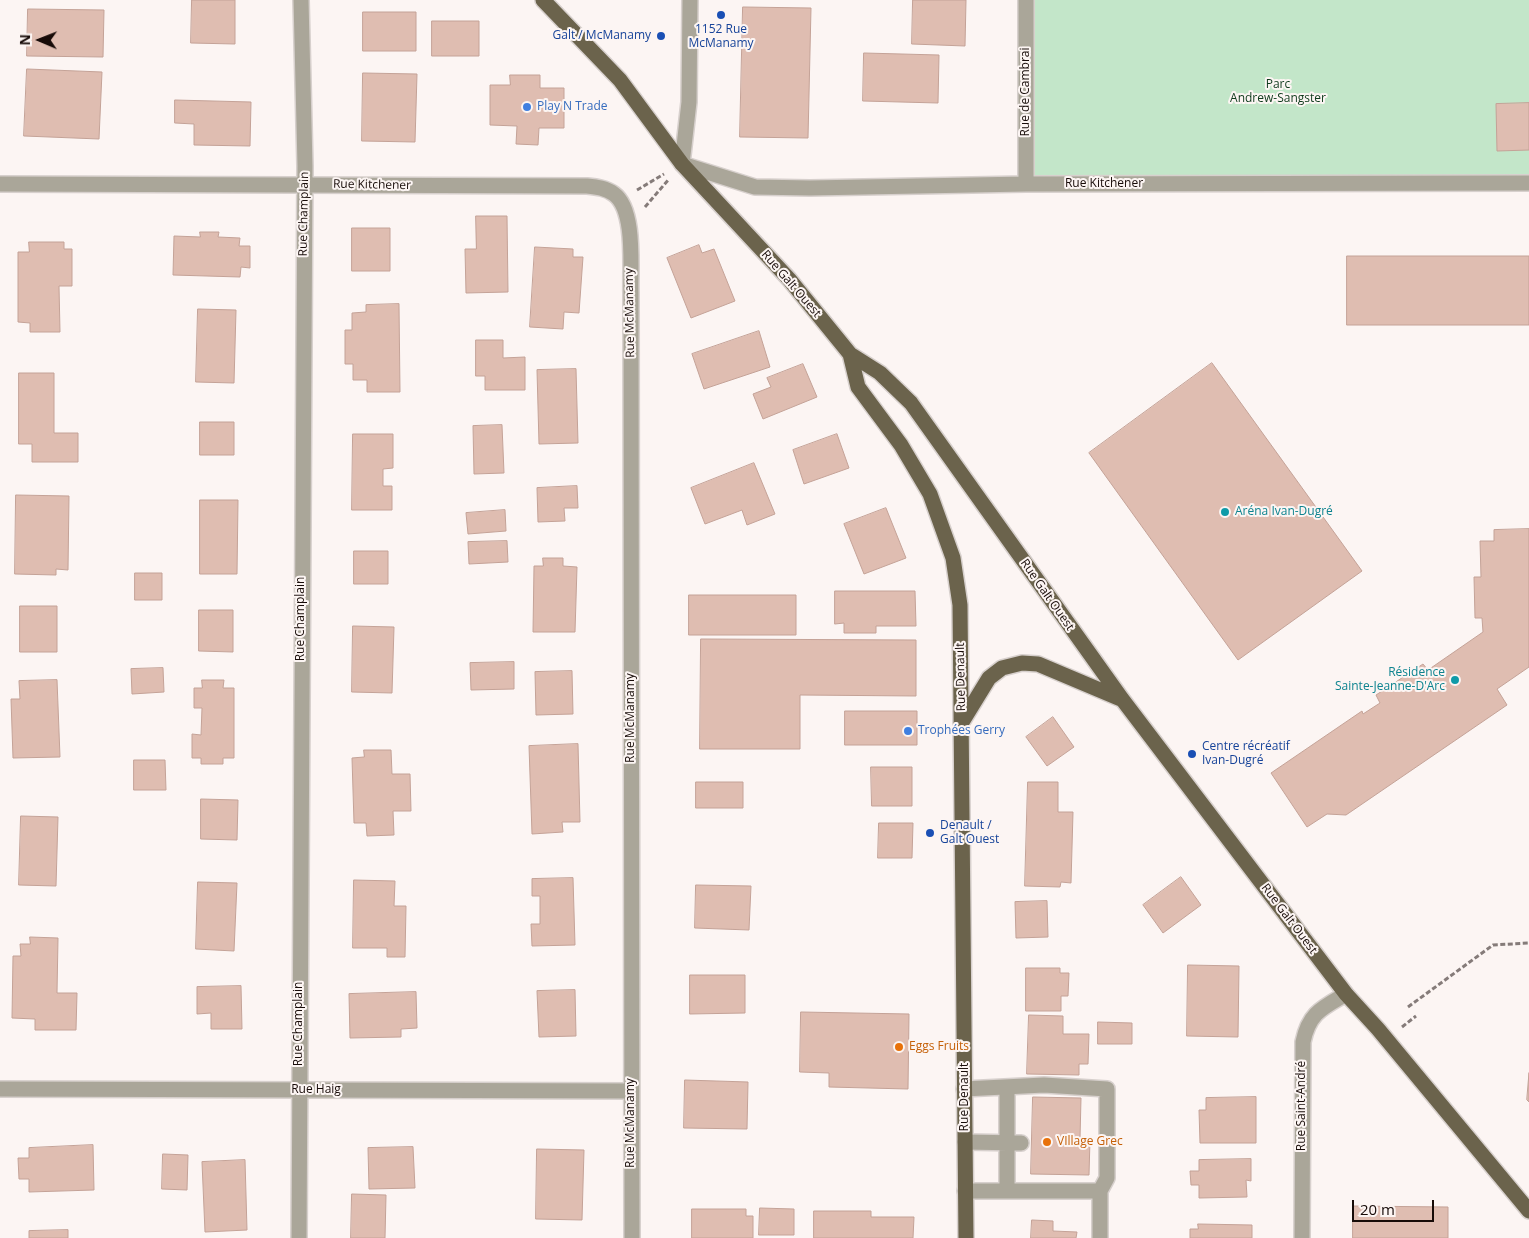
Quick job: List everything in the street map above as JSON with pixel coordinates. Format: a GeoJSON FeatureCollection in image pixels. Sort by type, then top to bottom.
{"type":"FeatureCollection","features":[{"type":"Feature","properties":{"kind":"main road","name":"Rue Galt Ouest"},"geometry":{"type":"LineString","coordinates":[[543,0],[620,80],[682,164],[789,279],[850,354],[880,373],[911,403],[1122,699],[1346,994],[1378,1029],[1529,1211]]}},
{"type":"Feature","properties":{"kind":"main road","name":"Rue Denault"},"geometry":{"type":"LineString","coordinates":[[850,354],[858,387],[901,445],[930,494],[953,558],[960,605],[966,1238]]}},
{"type":"Feature","properties":{"kind":"main road"},"geometry":{"type":"LineString","coordinates":[[962,724],[989,678],[1002,668],[1022,663],[1038,664],[1122,699]]}},
{"type":"Feature","properties":{"kind":"street","name":"Rue Champlain"},"geometry":{"type":"LineString","coordinates":[[298,1238],[304,184],[301,0]]}},
{"type":"Feature","properties":{"kind":"street"},"geometry":{"type":"LineString","coordinates":[[682,164],[689,85],[690,0]]}},
{"type":"Feature","properties":{"kind":"street","name":"Rue de Cambrai"},"geometry":{"type":"LineString","coordinates":[[1026,0],[1026,184]]}},
{"type":"Feature","properties":{"kind":"street","name":"Rue Kitchener"},"geometry":{"type":"LineString","coordinates":[[682,164],[755,187],[810,188],[1026,184],[1529,183]]}},
{"type":"Feature","properties":{"kind":"street","name":"Rue Kitchener"},"geometry":{"type":"LineString","coordinates":[[0,184],[587,186],[608,191],[619,200]]}},
{"type":"Feature","properties":{"kind":"street","name":"Rue McManamy"},"geometry":{"type":"LineString","coordinates":[[619,200],[625,210],[628,226],[630,293],[632,1238]]}},
{"type":"Feature","properties":{"kind":"street","name":"Rue Saint-André"},"geometry":{"type":"LineString","coordinates":[[1302,1238],[1303,1042],[1306,1025],[1317,1011],[1346,994]]}},
{"type":"Feature","properties":{"kind":"street"},"geometry":{"type":"LineString","coordinates":[[964,1090],[1007,1089],[1044,1085],[1107,1089],[1107,1178],[1100,1191],[1100,1238]]}},
{"type":"Feature","properties":{"kind":"street","name":"Rue Haig"},"geometry":{"type":"LineString","coordinates":[[0,1089],[631,1091]]}},
{"type":"Feature","properties":{"kind":"street"},"geometry":{"type":"LineString","coordinates":[[1007,1089],[1014,1143],[1007,1191]]}},
{"type":"Feature","properties":{"kind":"street"},"geometry":{"type":"LineString","coordinates":[[965,1142],[1014,1143]]}},
{"type":"Feature","properties":{"kind":"street"},"geometry":{"type":"LineString","coordinates":[[966,1191],[1100,1191]]}},
{"type":"Feature","properties":{"kind":"path"},"geometry":{"type":"LineString","coordinates":[[619,200],[682,164]]}},
{"type":"Feature","properties":{"kind":"path"},"geometry":{"type":"LineString","coordinates":[[628,226],[682,164]]}},
{"type":"Feature","properties":{"kind":"path"},"geometry":{"type":"LineString","coordinates":[[1408,1007],[1493,945],[1529,943]]}},
{"type":"Feature","properties":{"kind":"green space","name":"Parc Andrew-Sangster"},"geometry":{"type":"Polygon","coordinates":[[[1026,0],[1529,0],[1529,183],[1026,184],[1026,0]]]}},
{"type":"Feature","properties":{"kind":"building"},"geometry":{"type":"Polygon","coordinates":[[[192,0],[235,0],[235,44],[191,43],[192,0]]]}},
{"type":"Feature","properties":{"kind":"building"},"geometry":{"type":"Polygon","coordinates":[[[913,0],[966,0],[965,46],[912,44],[913,0]]]}},
{"type":"Feature","properties":{"kind":"building"},"geometry":{"type":"Polygon","coordinates":[[[743,7],[811,8],[808,138],[740,137],[743,7]]]}},
{"type":"Feature","properties":{"kind":"building"},"geometry":{"type":"Polygon","coordinates":[[[28,9],[104,10],[103,57],[27,56],[28,9]]]}},
{"type":"Feature","properties":{"kind":"building"},"geometry":{"type":"Polygon","coordinates":[[[363,12],[416,12],[416,51],[363,51],[363,12]]]}},
{"type":"Feature","properties":{"kind":"building"},"geometry":{"type":"Polygon","coordinates":[[[432,21],[479,21],[479,56],[432,56],[432,21]]]}},
{"type":"Feature","properties":{"kind":"building"},"geometry":{"type":"Polygon","coordinates":[[[864,53],[939,55],[938,103],[863,101],[864,53]]]}},
{"type":"Feature","properties":{"kind":"building"},"geometry":{"type":"Polygon","coordinates":[[[27,69],[102,72],[99,139],[24,136],[27,69]]]}},
{"type":"Feature","properties":{"kind":"building"},"geometry":{"type":"Polygon","coordinates":[[[363,73],[417,74],[415,142],[362,141],[363,73]]]}},
{"type":"Feature","properties":{"kind":"building","name":"Play N Trade"},"geometry":{"type":"Polygon","coordinates":[[[510,75],[540,75],[540,88],[564,88],[564,128],[539,128],[538,145],[516,144],[517,126],[490,125],[490,85],[510,85],[510,75]]]}},
{"type":"Feature","properties":{"kind":"building"},"geometry":{"type":"Polygon","coordinates":[[[175,100],[251,102],[250,146],[194,145],[194,124],[175,123],[175,100]]]}},
{"type":"Feature","properties":{"kind":"building"},"geometry":{"type":"Polygon","coordinates":[[[1529,103],[1529,150],[1497,151],[1496,104],[1529,103]]]}},
{"type":"Feature","properties":{"kind":"building"},"geometry":{"type":"Polygon","coordinates":[[[476,216],[507,216],[508,292],[466,293],[465,249],[476,249],[476,216]]]}},
{"type":"Feature","properties":{"kind":"building"},"geometry":{"type":"Polygon","coordinates":[[[352,228],[390,228],[390,271],[352,271],[352,228]]]}},
{"type":"Feature","properties":{"kind":"building"},"geometry":{"type":"Polygon","coordinates":[[[200,232],[219,232],[218,237],[240,238],[239,246],[250,246],[250,268],[241,267],[240,277],[173,275],[174,236],[200,237],[200,232]]]}},
{"type":"Feature","properties":{"kind":"building"},"geometry":{"type":"Polygon","coordinates":[[[29,242],[64,242],[64,249],[72,249],[72,286],[59,286],[60,332],[30,332],[30,323],[18,322],[18,252],[29,252],[29,242]]]}},
{"type":"Feature","properties":{"kind":"building"},"geometry":{"type":"Polygon","coordinates":[[[699,245],[702,253],[714,249],[735,301],[691,318],[667,258],[699,245]]]}},
{"type":"Feature","properties":{"kind":"building"},"geometry":{"type":"Polygon","coordinates":[[[535,247],[573,249],[573,257],[583,257],[579,313],[564,312],[563,329],[530,327],[535,247]]]}},
{"type":"Feature","properties":{"kind":"building"},"geometry":{"type":"Polygon","coordinates":[[[1347,256],[1529,256],[1529,325],[1347,325],[1347,256]]]}},
{"type":"Feature","properties":{"kind":"building"},"geometry":{"type":"Polygon","coordinates":[[[399,304],[400,392],[367,392],[367,380],[353,380],[353,364],[345,364],[345,330],[352,330],[352,313],[366,312],[366,305],[399,304]]]}},
{"type":"Feature","properties":{"kind":"building"},"geometry":{"type":"Polygon","coordinates":[[[198,309],[236,310],[234,383],[196,382],[198,309]]]}},
{"type":"Feature","properties":{"kind":"building"},"geometry":{"type":"Polygon","coordinates":[[[759,331],[770,367],[704,389],[692,354],[759,331]]]}},
{"type":"Feature","properties":{"kind":"building"},"geometry":{"type":"Polygon","coordinates":[[[476,340],[503,340],[503,358],[525,357],[525,390],[485,390],[485,376],[476,376],[476,340]]]}},
{"type":"Feature","properties":{"kind":"building","name":"Aréna Ivan-Dugré"},"geometry":{"type":"Polygon","coordinates":[[[1212,363],[1362,571],[1238,660],[1089,453],[1212,363]]]}},
{"type":"Feature","properties":{"kind":"building"},"geometry":{"type":"Polygon","coordinates":[[[803,364],[817,397],[763,419],[753,394],[771,387],[767,378],[803,364]]]}},
{"type":"Feature","properties":{"kind":"building"},"geometry":{"type":"Polygon","coordinates":[[[576,369],[578,443],[539,444],[537,370],[576,369]]]}},
{"type":"Feature","properties":{"kind":"building"},"geometry":{"type":"Polygon","coordinates":[[[19,373],[54,373],[54,433],[78,433],[78,462],[32,462],[32,444],[19,444],[19,373]]]}},
{"type":"Feature","properties":{"kind":"building"},"geometry":{"type":"Polygon","coordinates":[[[200,422],[234,422],[234,455],[200,455],[200,422]]]}},
{"type":"Feature","properties":{"kind":"building"},"geometry":{"type":"Polygon","coordinates":[[[502,425],[504,473],[474,474],[473,426],[502,425]]]}},
{"type":"Feature","properties":{"kind":"building"},"geometry":{"type":"Polygon","coordinates":[[[353,434],[393,434],[393,468],[383,469],[383,486],[392,486],[392,510],[352,510],[353,434]]]}},
{"type":"Feature","properties":{"kind":"building"},"geometry":{"type":"Polygon","coordinates":[[[837,434],[849,468],[804,484],[793,450],[837,434]]]}},
{"type":"Feature","properties":{"kind":"building"},"geometry":{"type":"Polygon","coordinates":[[[754,463],[775,514],[747,525],[742,510],[705,524],[691,488],[754,463]]]}},
{"type":"Feature","properties":{"kind":"building"},"geometry":{"type":"Polygon","coordinates":[[[577,486],[578,508],[564,508],[565,521],[538,522],[537,488],[577,486]]]}},
{"type":"Feature","properties":{"kind":"building"},"geometry":{"type":"Polygon","coordinates":[[[16,495],[69,496],[68,570],[56,569],[56,575],[15,574],[16,495]]]}},
{"type":"Feature","properties":{"kind":"building"},"geometry":{"type":"Polygon","coordinates":[[[200,500],[238,500],[237,574],[200,574],[200,500]]]}},
{"type":"Feature","properties":{"kind":"building"},"geometry":{"type":"Polygon","coordinates":[[[886,508],[906,558],[864,574],[844,524],[886,508]]]}},
{"type":"Feature","properties":{"kind":"building"},"geometry":{"type":"Polygon","coordinates":[[[505,510],[506,531],[468,534],[466,513],[505,510]]]}},
{"type":"Feature","properties":{"kind":"building","name":"Résidence Sainte-Jeanne-D'Arc"},"geometry":{"type":"Polygon","coordinates":[[[1529,529],[1529,667],[1497,689],[1507,705],[1346,815],[1327,814],[1307,827],[1271,773],[1362,711],[1363,714],[1380,703],[1376,695],[1423,664],[1428,670],[1483,632],[1482,618],[1475,618],[1474,577],[1481,577],[1480,541],[1494,541],[1494,530],[1529,529]]]}},
{"type":"Feature","properties":{"kind":"building"},"geometry":{"type":"Polygon","coordinates":[[[507,541],[508,562],[469,564],[468,542],[507,541]]]}},
{"type":"Feature","properties":{"kind":"building"},"geometry":{"type":"Polygon","coordinates":[[[354,551],[388,551],[388,584],[354,584],[354,551]]]}},
{"type":"Feature","properties":{"kind":"building"},"geometry":{"type":"Polygon","coordinates":[[[543,558],[563,558],[563,566],[577,567],[575,632],[533,632],[534,566],[543,566],[543,558]]]}},
{"type":"Feature","properties":{"kind":"building"},"geometry":{"type":"Polygon","coordinates":[[[135,573],[162,573],[162,600],[135,600],[135,573]]]}},
{"type":"Feature","properties":{"kind":"building"},"geometry":{"type":"Polygon","coordinates":[[[835,591],[915,591],[916,626],[876,626],[876,633],[844,633],[844,623],[835,624],[835,591]]]}},
{"type":"Feature","properties":{"kind":"building"},"geometry":{"type":"Polygon","coordinates":[[[689,595],[796,595],[796,635],[689,635],[689,595]]]}},
{"type":"Feature","properties":{"kind":"building"},"geometry":{"type":"Polygon","coordinates":[[[20,606],[57,606],[57,652],[20,652],[20,606]]]}},
{"type":"Feature","properties":{"kind":"building"},"geometry":{"type":"Polygon","coordinates":[[[199,610],[233,610],[233,652],[199,651],[199,610]]]}},
{"type":"Feature","properties":{"kind":"building"},"geometry":{"type":"Polygon","coordinates":[[[353,626],[394,627],[392,693],[352,692],[353,626]]]}},
{"type":"Feature","properties":{"kind":"building"},"geometry":{"type":"Polygon","coordinates":[[[701,639],[916,640],[916,696],[800,695],[800,749],[700,749],[701,639]]]}},
{"type":"Feature","properties":{"kind":"building"},"geometry":{"type":"Polygon","coordinates":[[[514,662],[514,689],[471,690],[470,663],[514,662]]]}},
{"type":"Feature","properties":{"kind":"building"},"geometry":{"type":"Polygon","coordinates":[[[163,668],[164,692],[132,694],[131,669],[163,668]]]}},
{"type":"Feature","properties":{"kind":"building"},"geometry":{"type":"Polygon","coordinates":[[[572,671],[573,714],[536,715],[535,672],[572,671]]]}},
{"type":"Feature","properties":{"kind":"building"},"geometry":{"type":"Polygon","coordinates":[[[57,680],[60,757],[13,758],[11,699],[20,699],[19,681],[57,680]]]}},
{"type":"Feature","properties":{"kind":"building"},"geometry":{"type":"Polygon","coordinates":[[[202,680],[224,680],[223,688],[234,688],[234,758],[223,758],[223,764],[201,764],[201,758],[192,758],[192,734],[201,735],[202,708],[194,708],[194,688],[202,688],[202,680]]]}},
{"type":"Feature","properties":{"kind":"building"},"geometry":{"type":"Polygon","coordinates":[[[845,711],[917,711],[917,745],[845,745],[845,711]]]}},
{"type":"Feature","properties":{"kind":"building"},"geometry":{"type":"Polygon","coordinates":[[[1053,717],[1074,747],[1047,766],[1026,737],[1053,717]]]}},
{"type":"Feature","properties":{"kind":"building"},"geometry":{"type":"Polygon","coordinates":[[[578,744],[580,822],[562,822],[563,832],[532,834],[529,746],[578,744]]]}},
{"type":"Feature","properties":{"kind":"building"},"geometry":{"type":"Polygon","coordinates":[[[364,750],[391,750],[392,774],[410,774],[411,811],[393,811],[394,835],[367,836],[366,823],[354,823],[352,758],[364,757],[364,750]]]}},
{"type":"Feature","properties":{"kind":"building"},"geometry":{"type":"Polygon","coordinates":[[[134,760],[165,760],[166,790],[134,790],[134,760]]]}},
{"type":"Feature","properties":{"kind":"building"},"geometry":{"type":"Polygon","coordinates":[[[871,767],[912,767],[912,806],[872,806],[871,767]]]}},
{"type":"Feature","properties":{"kind":"building"},"geometry":{"type":"Polygon","coordinates":[[[696,782],[743,782],[743,808],[696,808],[696,782]]]}},
{"type":"Feature","properties":{"kind":"building"},"geometry":{"type":"Polygon","coordinates":[[[1028,782],[1058,782],[1058,812],[1073,812],[1071,883],[1061,882],[1060,887],[1025,886],[1028,782]]]}},
{"type":"Feature","properties":{"kind":"building"},"geometry":{"type":"Polygon","coordinates":[[[201,799],[238,800],[237,840],[201,839],[201,799]]]}},
{"type":"Feature","properties":{"kind":"building"},"geometry":{"type":"Polygon","coordinates":[[[21,816],[58,817],[56,886],[19,885],[21,816]]]}},
{"type":"Feature","properties":{"kind":"building"},"geometry":{"type":"Polygon","coordinates":[[[879,823],[913,823],[912,858],[878,858],[879,823]]]}},
{"type":"Feature","properties":{"kind":"building"},"geometry":{"type":"Polygon","coordinates":[[[1181,877],[1201,905],[1163,933],[1143,905],[1181,877]]]}},
{"type":"Feature","properties":{"kind":"building"},"geometry":{"type":"Polygon","coordinates":[[[573,878],[575,945],[532,946],[531,924],[540,924],[540,896],[532,896],[532,879],[573,878]]]}},
{"type":"Feature","properties":{"kind":"building"},"geometry":{"type":"Polygon","coordinates":[[[354,880],[395,881],[394,906],[406,906],[405,957],[387,957],[387,948],[353,948],[354,880]]]}},
{"type":"Feature","properties":{"kind":"building"},"geometry":{"type":"Polygon","coordinates":[[[198,882],[237,883],[234,951],[196,949],[198,882]]]}},
{"type":"Feature","properties":{"kind":"building"},"geometry":{"type":"Polygon","coordinates":[[[696,885],[751,886],[749,930],[695,928],[696,885]]]}},
{"type":"Feature","properties":{"kind":"building"},"geometry":{"type":"Polygon","coordinates":[[[1047,901],[1048,937],[1016,938],[1015,902],[1047,901]]]}},
{"type":"Feature","properties":{"kind":"building"},"geometry":{"type":"Polygon","coordinates":[[[30,937],[58,938],[57,993],[77,993],[76,1030],[35,1030],[35,1019],[12,1018],[13,956],[21,956],[20,944],[30,944],[30,937]]]}},
{"type":"Feature","properties":{"kind":"building"},"geometry":{"type":"Polygon","coordinates":[[[1188,965],[1239,966],[1238,1037],[1187,1036],[1188,965]]]}},
{"type":"Feature","properties":{"kind":"building"},"geometry":{"type":"Polygon","coordinates":[[[1026,968],[1060,968],[1060,973],[1069,973],[1068,996],[1061,996],[1061,1011],[1026,1011],[1026,968]]]}},
{"type":"Feature","properties":{"kind":"building"},"geometry":{"type":"Polygon","coordinates":[[[690,975],[745,975],[745,1013],[690,1014],[690,975]]]}},
{"type":"Feature","properties":{"kind":"building"},"geometry":{"type":"Polygon","coordinates":[[[241,986],[242,1029],[211,1029],[211,1013],[197,1014],[197,987],[241,986]]]}},
{"type":"Feature","properties":{"kind":"building"},"geometry":{"type":"Polygon","coordinates":[[[575,990],[576,1036],[539,1037],[537,991],[575,990]]]}},
{"type":"Feature","properties":{"kind":"building"},"geometry":{"type":"Polygon","coordinates":[[[416,992],[417,1028],[401,1029],[401,1037],[350,1038],[349,994],[416,992]]]}},
{"type":"Feature","properties":{"kind":"building"},"geometry":{"type":"Polygon","coordinates":[[[801,1012],[909,1014],[908,1089],[829,1087],[829,1073],[800,1072],[801,1012]]]}},
{"type":"Feature","properties":{"kind":"building"},"geometry":{"type":"Polygon","coordinates":[[[1029,1015],[1063,1016],[1063,1034],[1089,1034],[1088,1064],[1079,1064],[1079,1075],[1027,1074],[1029,1015]]]}},
{"type":"Feature","properties":{"kind":"building"},"geometry":{"type":"Polygon","coordinates":[[[1098,1022],[1132,1023],[1132,1044],[1098,1044],[1098,1022]]]}},
{"type":"Feature","properties":{"kind":"building"},"geometry":{"type":"Polygon","coordinates":[[[1529,1073],[1529,1102],[1527,1100],[1529,1073]]]}},
{"type":"Feature","properties":{"kind":"building"},"geometry":{"type":"Polygon","coordinates":[[[685,1080],[748,1082],[747,1129],[684,1128],[685,1080]]]}},
{"type":"Feature","properties":{"kind":"building"},"geometry":{"type":"Polygon","coordinates":[[[1033,1097],[1081,1098],[1080,1139],[1090,1139],[1089,1175],[1031,1174],[1033,1097]]]}},
{"type":"Feature","properties":{"kind":"building"},"geometry":{"type":"Polygon","coordinates":[[[1256,1097],[1256,1143],[1200,1143],[1199,1110],[1206,1110],[1206,1098],[1256,1097]]]}},
{"type":"Feature","properties":{"kind":"building"},"geometry":{"type":"Polygon","coordinates":[[[93,1145],[94,1190],[29,1192],[29,1179],[19,1179],[18,1158],[29,1158],[29,1148],[93,1145]]]}},
{"type":"Feature","properties":{"kind":"building"},"geometry":{"type":"Polygon","coordinates":[[[413,1147],[415,1188],[369,1189],[368,1148],[413,1147]]]}},
{"type":"Feature","properties":{"kind":"building"},"geometry":{"type":"Polygon","coordinates":[[[537,1149],[584,1150],[582,1220],[536,1219],[537,1149]]]}},
{"type":"Feature","properties":{"kind":"building"},"geometry":{"type":"Polygon","coordinates":[[[163,1154],[188,1155],[187,1190],[162,1189],[163,1154]]]}},
{"type":"Feature","properties":{"kind":"building"},"geometry":{"type":"Polygon","coordinates":[[[1251,1159],[1251,1181],[1246,1180],[1247,1197],[1199,1198],[1199,1185],[1191,1185],[1190,1171],[1199,1171],[1199,1160],[1251,1159]]]}},
{"type":"Feature","properties":{"kind":"building"},"geometry":{"type":"Polygon","coordinates":[[[245,1160],[247,1230],[205,1232],[202,1162],[245,1160]]]}},
{"type":"Feature","properties":{"kind":"building"},"geometry":{"type":"Polygon","coordinates":[[[352,1194],[386,1195],[385,1238],[351,1238],[352,1194]]]}},
{"type":"Feature","properties":{"kind":"building"},"geometry":{"type":"Polygon","coordinates":[[[1353,1206],[1448,1207],[1448,1238],[1353,1238],[1353,1206]]]}},
{"type":"Feature","properties":{"kind":"building"},"geometry":{"type":"Polygon","coordinates":[[[760,1208],[794,1209],[794,1235],[759,1235],[760,1208]]]}},
{"type":"Feature","properties":{"kind":"building"},"geometry":{"type":"Polygon","coordinates":[[[692,1209],[746,1209],[746,1216],[753,1216],[753,1238],[692,1238],[692,1209]]]}},
{"type":"Feature","properties":{"kind":"building"},"geometry":{"type":"Polygon","coordinates":[[[814,1211],[871,1211],[871,1217],[914,1217],[913,1238],[814,1238],[814,1211]]]}},
{"type":"Feature","properties":{"kind":"building"},"geometry":{"type":"Polygon","coordinates":[[[1032,1220],[1053,1221],[1053,1231],[1077,1232],[1076,1238],[1031,1238],[1032,1220]]]}},
{"type":"Feature","properties":{"kind":"building"},"geometry":{"type":"Polygon","coordinates":[[[1198,1224],[1252,1225],[1252,1238],[1190,1238],[1190,1229],[1198,1229],[1198,1224]]]}},
{"type":"Feature","properties":{"kind":"building"},"geometry":{"type":"Polygon","coordinates":[[[68,1230],[68,1238],[29,1238],[29,1231],[68,1230]]]}},
{"type":"Feature","properties":{"kind":"place","name":"1152 Rue McManamy"},"geometry":{"type":"Point","coordinates":[721,15]}},
{"type":"Feature","properties":{"kind":"place","name":"Galt / McManamy"},"geometry":{"type":"Point","coordinates":[661,36]}},
{"type":"Feature","properties":{"kind":"place","name":"Play N Trade"},"geometry":{"type":"Point","coordinates":[527,107]}},
{"type":"Feature","properties":{"kind":"place","name":"Aréna Ivan-Dugré"},"geometry":{"type":"Point","coordinates":[1225,512]}},
{"type":"Feature","properties":{"kind":"place","name":"Résidence Sainte-Jeanne-D'Arc"},"geometry":{"type":"Point","coordinates":[1455,680]}},
{"type":"Feature","properties":{"kind":"place","name":"Trophées Gerry"},"geometry":{"type":"Point","coordinates":[908,731]}},
{"type":"Feature","properties":{"kind":"place","name":"Centre récréatif Ivan-Dugré"},"geometry":{"type":"Point","coordinates":[1192,754]}},
{"type":"Feature","properties":{"kind":"place","name":"Denault / Galt Ouest"},"geometry":{"type":"Point","coordinates":[930,833]}},
{"type":"Feature","properties":{"kind":"place","name":"Eggs Fruits"},"geometry":{"type":"Point","coordinates":[899,1047]}},
{"type":"Feature","properties":{"kind":"place","name":"VIllage Grec"},"geometry":{"type":"Point","coordinates":[1047,1142]}}]}
